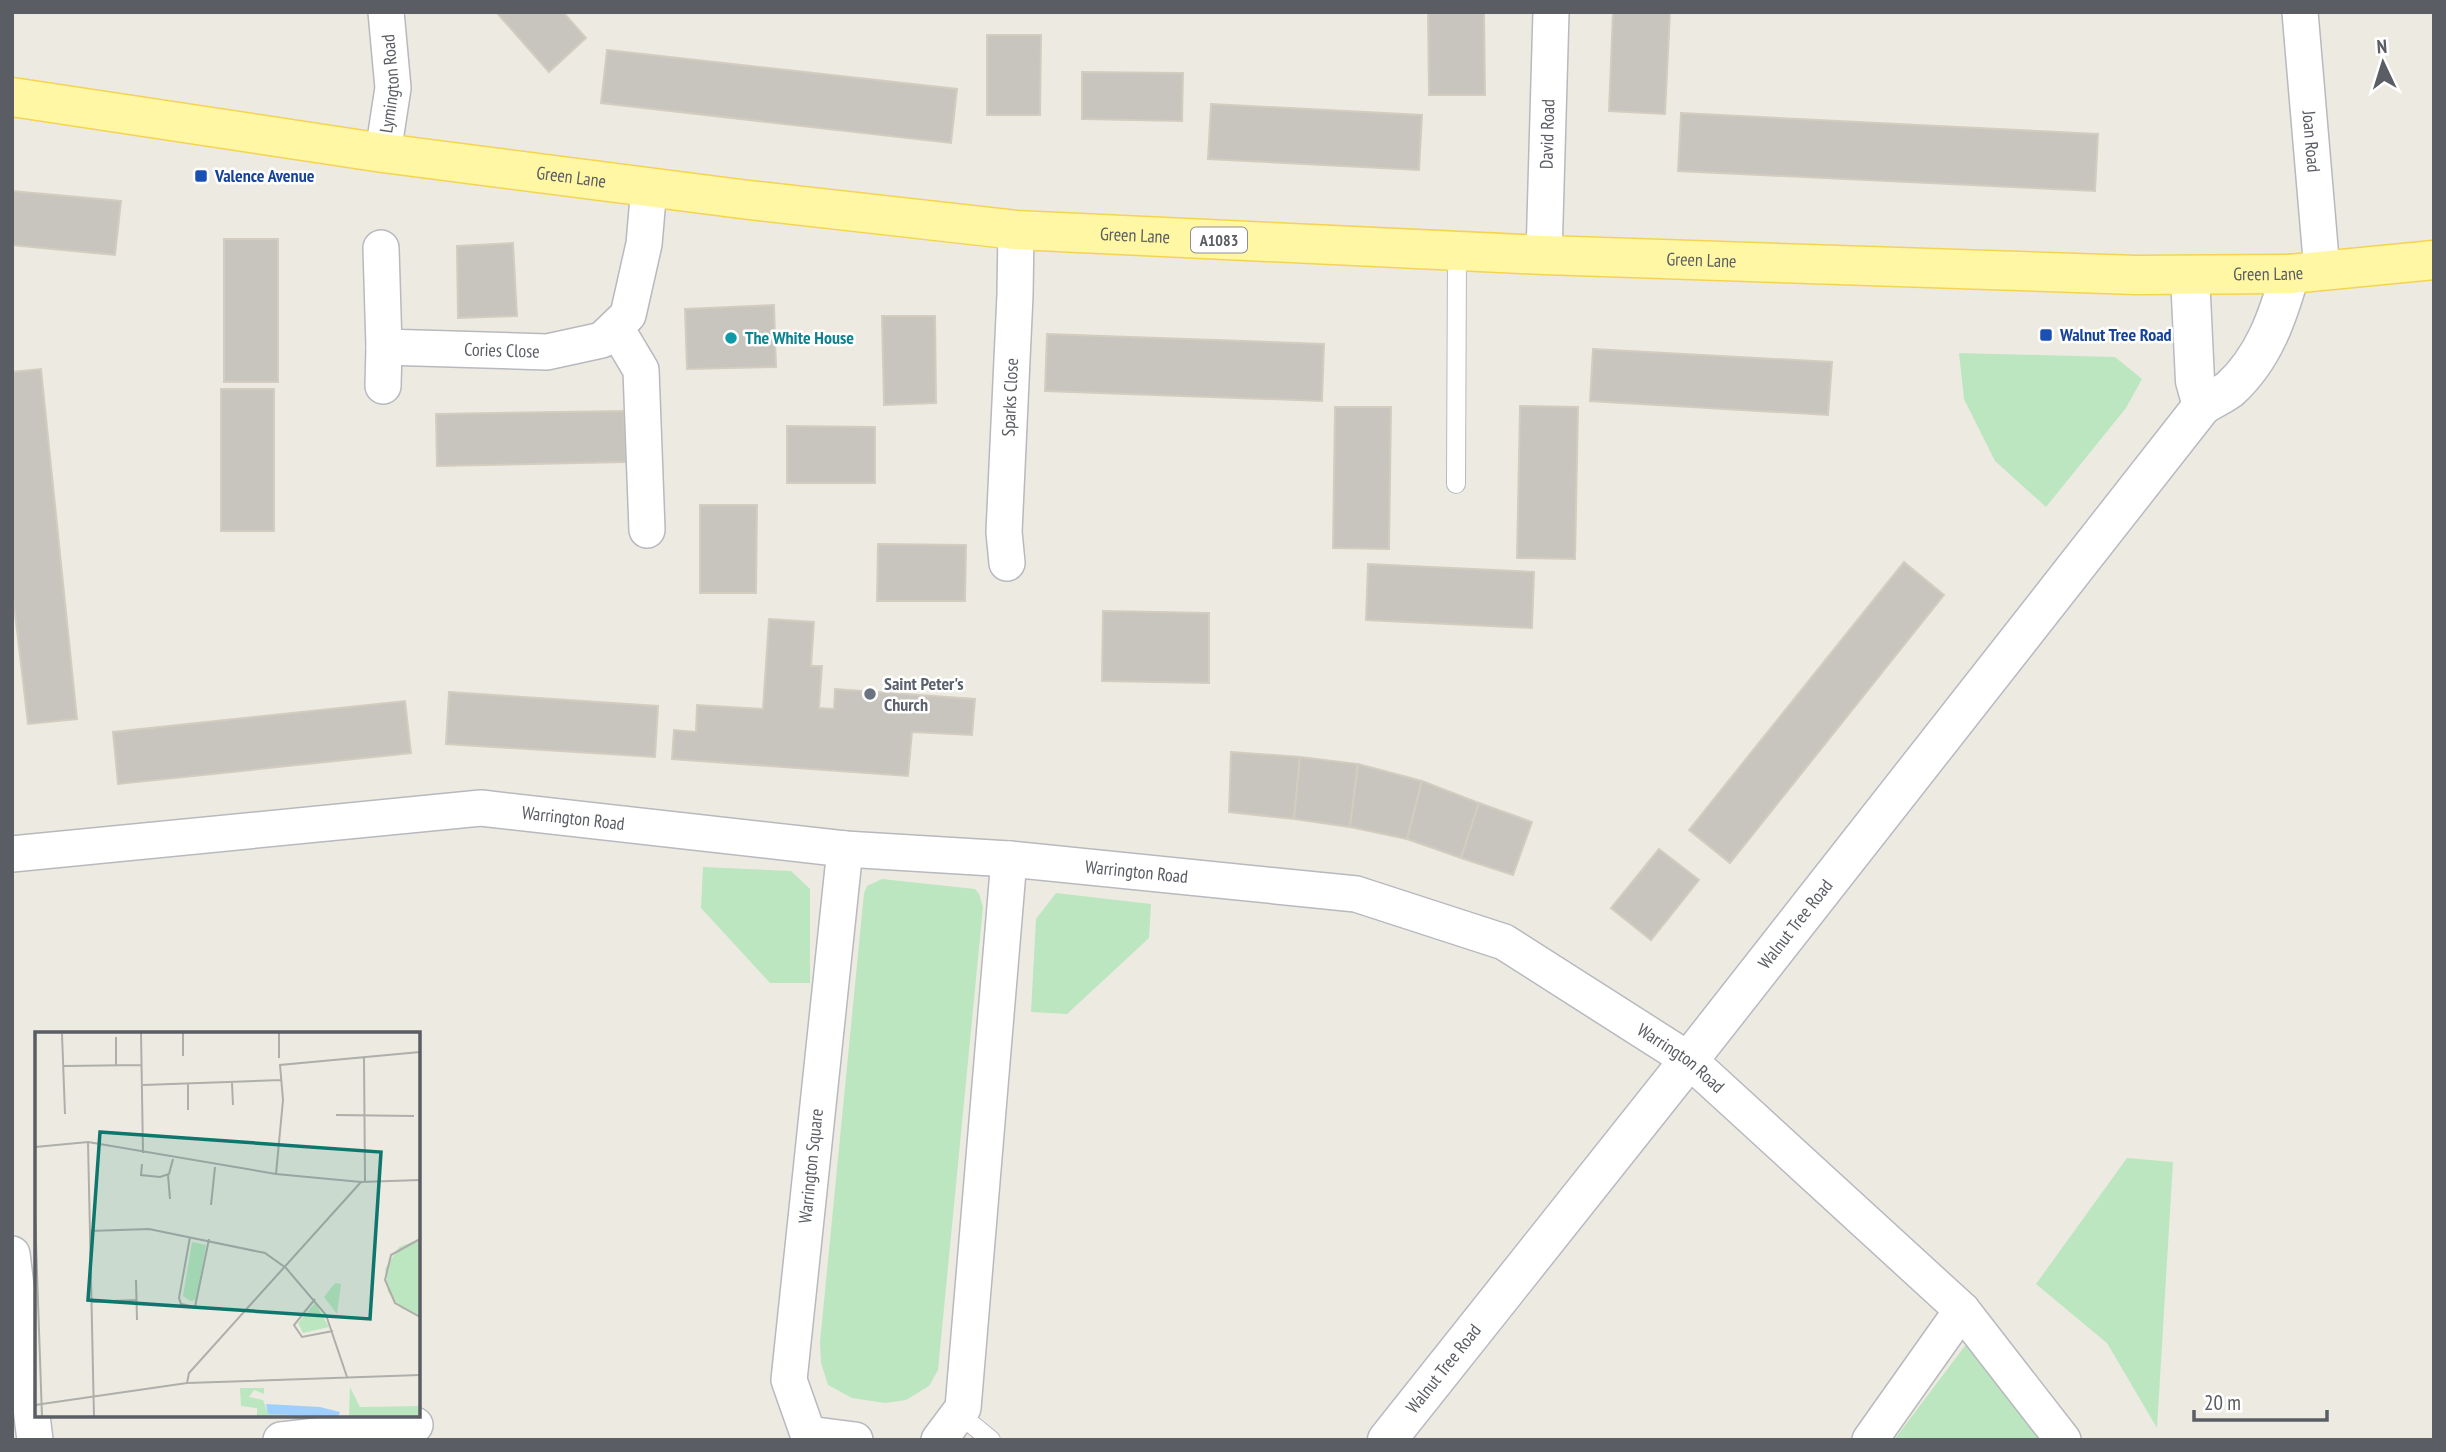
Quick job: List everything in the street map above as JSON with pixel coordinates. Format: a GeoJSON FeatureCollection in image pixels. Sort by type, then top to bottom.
{"type":"FeatureCollection","features":[{"type":"Feature","properties":{"kind":"main road","name":"Green Lane"},"geometry":{"type":"LineString","coordinates":[[12,97],[383,153],[1016,230],[1545,255],[1997,272],[2190,275],[2306,273],[2434,260]]}},
{"type":"Feature","properties":{"kind":"street","name":"Lymington Road"},"geometry":{"type":"LineString","coordinates":[[383,153],[393,88],[386,12]]}},
{"type":"Feature","properties":{"kind":"street","name":"David Road"},"geometry":{"type":"LineString","coordinates":[[1545,255],[1551,12]]}},
{"type":"Feature","properties":{"kind":"street","name":"Joan Road"},"geometry":{"type":"LineString","coordinates":[[2300,12],[2306,273]]}},
{"type":"Feature","properties":{"kind":"street"},"geometry":{"type":"LineString","coordinates":[[647,530],[640,370],[616,328],[628,316],[644,244],[649,187]]}},
{"type":"Feature","properties":{"kind":"street","name":"Sparks Close"},"geometry":{"type":"LineString","coordinates":[[1007,564],[1004,532],[1016,295],[1016,230]]}},
{"type":"Feature","properties":{"kind":"street"},"geometry":{"type":"LineString","coordinates":[[381,248],[383,386]]}},
{"type":"Feature","properties":{"kind":"street","name":"Walnut Tree Road"},"geometry":{"type":"LineString","coordinates":[[1387,1440],[1689,1060],[2202,405],[2229,390],[2254,360],[2306,273]]}},
{"type":"Feature","properties":{"kind":"street"},"geometry":{"type":"LineString","coordinates":[[2190,275],[2195,381],[2202,405]]}},
{"type":"Feature","properties":{"kind":"street","name":"Cories Close"},"geometry":{"type":"LineString","coordinates":[[384,347],[547,352],[602,340],[616,328]]}},
{"type":"Feature","properties":{"kind":"street","name":"Warrington Road"},"geometry":{"type":"LineString","coordinates":[[12,854],[481,808],[845,849],[1009,859],[1356,894],[1504,942],[1689,1060],[1962,1310],[2063,1440]]}},
{"type":"Feature","properties":{"kind":"street","name":"Warrington Square"},"geometry":{"type":"LineString","coordinates":[[845,849],[789,1380],[808,1434],[855,1440]]}},
{"type":"Feature","properties":{"kind":"street"},"geometry":{"type":"LineString","coordinates":[[948,1427],[962,1408],[1009,859]]}},
{"type":"Feature","properties":{"kind":"street"},"geometry":{"type":"LineString","coordinates":[[12,1254],[35,1440]]}},
{"type":"Feature","properties":{"kind":"street"},"geometry":{"type":"LineString","coordinates":[[1870,1440],[1962,1310]]}},
{"type":"Feature","properties":{"kind":"street"},"geometry":{"type":"LineString","coordinates":[[281,1440],[416,1426]]}},
{"type":"Feature","properties":{"kind":"lane"},"geometry":{"type":"LineString","coordinates":[[1456,484],[1457,251]]}},
{"type":"Feature","properties":{"kind":"lane"},"geometry":{"type":"LineString","coordinates":[[948,1427],[992,1440]]}},
{"type":"Feature","properties":{"kind":"green space"},"geometry":{"type":"Polygon","coordinates":[[[1959,353],[2115,357],[2142,379],[2126,408],[2046,507],[1995,461],[1964,399],[1959,353]]]}},
{"type":"Feature","properties":{"kind":"green space"},"geometry":{"type":"Polygon","coordinates":[[[703,867],[791,871],[810,889],[810,983],[770,983],[701,908],[703,867]]]}},
{"type":"Feature","properties":{"kind":"green space"},"geometry":{"type":"Polygon","coordinates":[[[882,879],[975,889],[983,907],[938,1370],[929,1386],[906,1400],[885,1403],[852,1398],[828,1385],[821,1363],[820,1342],[864,893],[867,886],[882,879]]]}},
{"type":"Feature","properties":{"kind":"green space"},"geometry":{"type":"Polygon","coordinates":[[[1056,893],[1151,904],[1149,938],[1067,1014],[1031,1012],[1036,919],[1056,893]]]}},
{"type":"Feature","properties":{"kind":"green space"},"geometry":{"type":"Polygon","coordinates":[[[2127,1158],[2173,1162],[2157,1428],[2107,1343],[2036,1284],[2127,1158]]]}},
{"type":"Feature","properties":{"kind":"green space"},"geometry":{"type":"Polygon","coordinates":[[[1967,1343],[2042,1440],[1894,1440],[1967,1343]]]}},
{"type":"Feature","properties":{"kind":"building"},"geometry":{"type":"Polygon","coordinates":[[[496,12],[563,12],[586,38],[549,72],[496,12]]]}},
{"type":"Feature","properties":{"kind":"building"},"geometry":{"type":"Polygon","coordinates":[[[1428,12],[1484,12],[1485,95],[1429,95],[1428,12]]]}},
{"type":"Feature","properties":{"kind":"building"},"geometry":{"type":"Polygon","coordinates":[[[1613,12],[1670,12],[1665,114],[1609,111],[1613,12]]]}},
{"type":"Feature","properties":{"kind":"building"},"geometry":{"type":"Polygon","coordinates":[[[987,35],[1041,35],[1040,115],[987,115],[987,35]]]}},
{"type":"Feature","properties":{"kind":"building"},"geometry":{"type":"Polygon","coordinates":[[[607,50],[957,89],[951,143],[601,103],[607,50]]]}},
{"type":"Feature","properties":{"kind":"building"},"geometry":{"type":"Polygon","coordinates":[[[1082,72],[1183,73],[1182,121],[1082,119],[1082,72]]]}},
{"type":"Feature","properties":{"kind":"building"},"geometry":{"type":"Polygon","coordinates":[[[1211,104],[1422,115],[1419,170],[1208,159],[1211,104]]]}},
{"type":"Feature","properties":{"kind":"building"},"geometry":{"type":"Polygon","coordinates":[[[1681,113],[2098,134],[2095,191],[1678,171],[1681,113]]]}},
{"type":"Feature","properties":{"kind":"building"},"geometry":{"type":"Polygon","coordinates":[[[12,191],[121,201],[115,255],[12,245],[12,191]]]}},
{"type":"Feature","properties":{"kind":"building"},"geometry":{"type":"Polygon","coordinates":[[[224,239],[278,239],[278,382],[224,382],[224,239]]]}},
{"type":"Feature","properties":{"kind":"building"},"geometry":{"type":"Polygon","coordinates":[[[513,243],[517,316],[458,318],[457,246],[513,243]]]}},
{"type":"Feature","properties":{"kind":"building","name":"The White House"},"geometry":{"type":"Polygon","coordinates":[[[774,305],[776,367],[687,369],[685,309],[774,305]]]}},
{"type":"Feature","properties":{"kind":"building"},"geometry":{"type":"Polygon","coordinates":[[[882,316],[935,316],[936,403],[884,405],[882,316]]]}},
{"type":"Feature","properties":{"kind":"building"},"geometry":{"type":"Polygon","coordinates":[[[1047,334],[1324,344],[1322,401],[1045,391],[1047,334]]]}},
{"type":"Feature","properties":{"kind":"building"},"geometry":{"type":"Polygon","coordinates":[[[1593,349],[1832,362],[1828,415],[1590,401],[1593,349]]]}},
{"type":"Feature","properties":{"kind":"building"},"geometry":{"type":"Polygon","coordinates":[[[41,369],[77,719],[28,724],[12,588],[12,372],[41,369]]]}},
{"type":"Feature","properties":{"kind":"building"},"geometry":{"type":"Polygon","coordinates":[[[221,389],[274,389],[274,531],[221,531],[221,389]]]}},
{"type":"Feature","properties":{"kind":"building"},"geometry":{"type":"Polygon","coordinates":[[[1520,406],[1578,407],[1575,559],[1517,558],[1520,406]]]}},
{"type":"Feature","properties":{"kind":"building"},"geometry":{"type":"Polygon","coordinates":[[[1335,407],[1391,407],[1389,549],[1333,548],[1335,407]]]}},
{"type":"Feature","properties":{"kind":"building"},"geometry":{"type":"Polygon","coordinates":[[[624,411],[626,462],[437,466],[436,414],[624,411]]]}},
{"type":"Feature","properties":{"kind":"building"},"geometry":{"type":"Polygon","coordinates":[[[787,426],[875,427],[875,483],[787,483],[787,426]]]}},
{"type":"Feature","properties":{"kind":"building"},"geometry":{"type":"Polygon","coordinates":[[[700,505],[757,505],[756,593],[700,593],[700,505]]]}},
{"type":"Feature","properties":{"kind":"building"},"geometry":{"type":"Polygon","coordinates":[[[878,544],[966,545],[965,601],[877,601],[878,544]]]}},
{"type":"Feature","properties":{"kind":"building"},"geometry":{"type":"Polygon","coordinates":[[[1904,562],[1944,595],[1730,863],[1689,830],[1904,562]]]}},
{"type":"Feature","properties":{"kind":"building"},"geometry":{"type":"Polygon","coordinates":[[[1368,564],[1534,572],[1532,628],[1366,620],[1368,564]]]}},
{"type":"Feature","properties":{"kind":"building"},"geometry":{"type":"Polygon","coordinates":[[[1103,611],[1209,613],[1209,683],[1102,681],[1103,611]]]}},
{"type":"Feature","properties":{"kind":"building","name":"Saint Peter's Church"},"geometry":{"type":"Polygon","coordinates":[[[769,619],[814,622],[811,666],[822,666],[819,708],[834,709],[835,689],[975,699],[972,735],[912,732],[908,776],[672,759],[674,730],[696,732],[697,705],[763,709],[769,619]]]}},
{"type":"Feature","properties":{"kind":"building"},"geometry":{"type":"Polygon","coordinates":[[[449,692],[658,706],[655,757],[446,744],[449,692]]]}},
{"type":"Feature","properties":{"kind":"building"},"geometry":{"type":"Polygon","coordinates":[[[405,701],[411,753],[118,784],[113,732],[405,701]]]}},
{"type":"Feature","properties":{"kind":"building"},"geometry":{"type":"Polygon","coordinates":[[[1231,752],[1300,757],[1294,819],[1229,812],[1231,752]]]}},
{"type":"Feature","properties":{"kind":"building"},"geometry":{"type":"Polygon","coordinates":[[[1300,757],[1358,764],[1350,827],[1294,819],[1300,757]]]}},
{"type":"Feature","properties":{"kind":"building"},"geometry":{"type":"Polygon","coordinates":[[[1358,764],[1422,781],[1407,839],[1350,827],[1358,764]]]}},
{"type":"Feature","properties":{"kind":"building"},"geometry":{"type":"Polygon","coordinates":[[[1422,781],[1479,803],[1461,858],[1407,839],[1422,781]]]}},
{"type":"Feature","properties":{"kind":"building"},"geometry":{"type":"Polygon","coordinates":[[[1479,803],[1532,822],[1513,875],[1461,858],[1479,803]]]}},
{"type":"Feature","properties":{"kind":"building"},"geometry":{"type":"Polygon","coordinates":[[[1659,849],[1699,880],[1651,940],[1611,908],[1659,849]]]}},
{"type":"Feature","properties":{"kind":"place","name":"Valence Avenue"},"geometry":{"type":"Point","coordinates":[201,176]}},
{"type":"Feature","properties":{"kind":"place","name":"Walnut Tree Road"},"geometry":{"type":"Point","coordinates":[2046,335]}},
{"type":"Feature","properties":{"kind":"place","name":"The White House"},"geometry":{"type":"Point","coordinates":[731,338]}},
{"type":"Feature","properties":{"kind":"place","name":"Saint Peter's Church"},"geometry":{"type":"Point","coordinates":[870,694]}}]}
